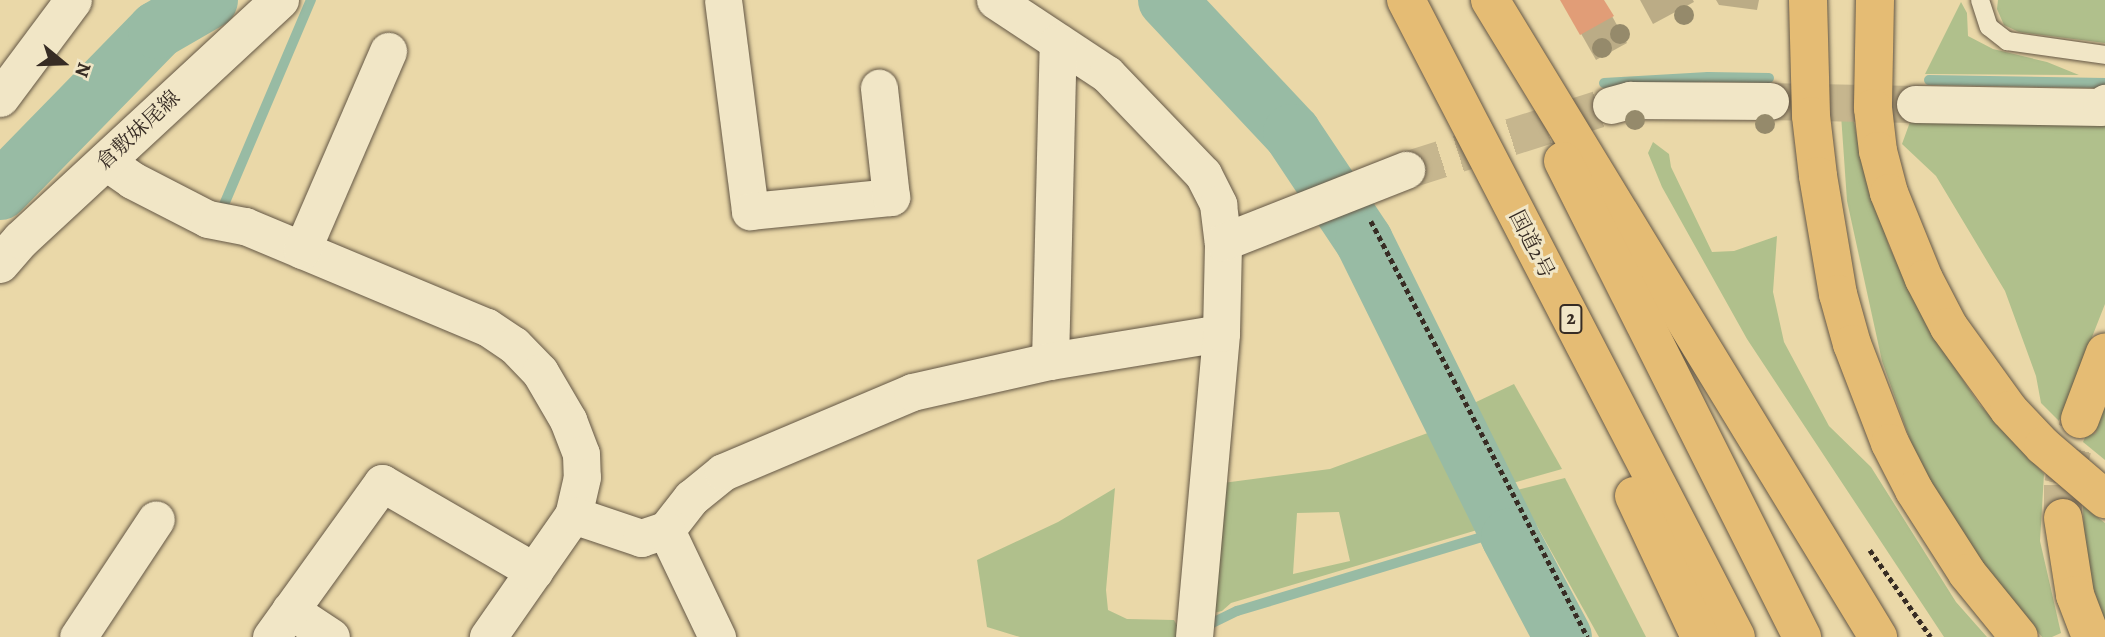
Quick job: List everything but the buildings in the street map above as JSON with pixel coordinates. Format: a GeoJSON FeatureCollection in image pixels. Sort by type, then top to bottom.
{"type":"FeatureCollection","features":[{"type":"Feature","properties":{"kind":"highway"},"geometry":{"type":"LineString","coordinates":[[1482,0],[1802,637]]}},
{"type":"Feature","properties":{"kind":"highway"},"geometry":{"type":"LineString","coordinates":[[1490,0],[1878,637]]}},
{"type":"Feature","properties":{"kind":"highway"},"geometry":{"type":"LineString","coordinates":[[1808,0],[1812,128],[1827,239],[1838,294],[1870,397],[1890,443],[1940,533],[1967,573],[2020,637]]}},
{"type":"Feature","properties":{"kind":"highway"},"geometry":{"type":"LineString","coordinates":[[1808,47],[1817,0]]}},
{"type":"Feature","properties":{"kind":"highway"},"geometry":{"type":"LineString","coordinates":[[1406,2],[1461,142],[1700,637]]}},
{"type":"Feature","properties":{"kind":"highway","name":"国道2号"},"geometry":{"type":"LineString","coordinates":[[1406,2],[1736,637]]}},
{"type":"Feature","properties":{"kind":"highway"},"geometry":{"type":"LineString","coordinates":[[1875,3],[1873,108],[1878,151],[1889,193],[1924,279],[1949,327],[2010,410],[2043,446],[2105,499]]}},
{"type":"Feature","properties":{"kind":"highway"},"geometry":{"type":"LineString","coordinates":[[2080,419],[2105,353]]}},
{"type":"Feature","properties":{"kind":"highway"},"geometry":{"type":"LineString","coordinates":[[2063,518],[2075,595],[2091,637]]}},
{"type":"Feature","properties":{"kind":"main road","name":"倉敷妹尾線"},"geometry":{"type":"LineString","coordinates":[[0,264],[105,161],[280,0]]}},
{"type":"Feature","properties":{"kind":"street"},"geometry":{"type":"LineString","coordinates":[[0,98],[73,0]]}},
{"type":"Feature","properties":{"kind":"street"},"geometry":{"type":"LineString","coordinates":[[723,0],[750,211],[891,197],[879,88]]}},
{"type":"Feature","properties":{"kind":"street"},"geometry":{"type":"LineString","coordinates":[[995,0],[1107,74],[1203,174],[1218,204],[1223,242],[1221,333],[1195,629]]}},
{"type":"Feature","properties":{"kind":"street"},"geometry":{"type":"LineString","coordinates":[[1050,361],[1058,42]]}},
{"type":"Feature","properties":{"kind":"street"},"geometry":{"type":"LineString","coordinates":[[302,250],[388,51]]}},
{"type":"Feature","properties":{"kind":"street"},"geometry":{"type":"LineString","coordinates":[[1611,105],[1630,100],[1770,101]]}},
{"type":"Feature","properties":{"kind":"street"},"geometry":{"type":"LineString","coordinates":[[1915,104],[2101,107],[2105,103]]}},
{"type":"Feature","properties":{"kind":"street"},"geometry":{"type":"LineString","coordinates":[[105,161],[132,180],[208,219],[245,226],[487,327],[514,345],[540,372],[568,420],[581,454],[582,477],[573,516],[488,637]]}},
{"type":"Feature","properties":{"kind":"street"},"geometry":{"type":"LineString","coordinates":[[1223,242],[1406,170]]}},
{"type":"Feature","properties":{"kind":"street"},"geometry":{"type":"LineString","coordinates":[[573,516],[641,538],[666,530],[691,498],[723,472],[912,392],[1050,361],[1221,333]]}},
{"type":"Feature","properties":{"kind":"street"},"geometry":{"type":"LineString","coordinates":[[331,637],[280,624],[382,483],[534,571]]}},
{"type":"Feature","properties":{"kind":"street"},"geometry":{"type":"LineString","coordinates":[[78,637],[156,519]]}},
{"type":"Feature","properties":{"kind":"street"},"geometry":{"type":"LineString","coordinates":[[666,530],[716,637]]}},
{"type":"Feature","properties":{"kind":"lane"},"geometry":{"type":"LineString","coordinates":[[1980,0],[1989,27],[2007,41],[2105,55]]}},
{"type":"Feature","properties":{"kind":"path"},"geometry":{"type":"LineString","coordinates":[[1342,193],[1588,637]]}},
{"type":"Feature","properties":{"kind":"path"},"geometry":{"type":"LineString","coordinates":[[1867,546],[1931,637]]}},
{"type":"Feature","properties":{"kind":"green space"},"geometry":{"type":"Polygon","coordinates":[[[1998,0],[2105,0],[2105,43],[2019,32],[2004,25],[1997,9],[1998,0]]]}},
{"type":"Feature","properties":{"kind":"green space"},"geometry":{"type":"Polygon","coordinates":[[[1961,2],[1967,13],[1968,36],[1993,49],[2047,62],[2079,75],[1925,74],[1961,2]]]}},
{"type":"Feature","properties":{"kind":"green space"},"geometry":{"type":"Polygon","coordinates":[[[1839,86],[1847,86],[1860,153],[1889,246],[1927,326],[1979,404],[2044,474],[2040,541],[2061,633],[2052,637],[2042,637],[1973,553],[1918,462],[1882,361],[1847,201],[1839,86]]]}},
{"type":"Feature","properties":{"kind":"green space"},"geometry":{"type":"Polygon","coordinates":[[[1914,111],[2105,114],[2105,304],[2059,421],[2041,403],[2036,376],[2005,291],[1936,176],[1902,144],[1914,111]]]}},
{"type":"Feature","properties":{"kind":"green space"},"geometry":{"type":"Polygon","coordinates":[[[1653,142],[1669,154],[1671,167],[1712,252],[1734,251],[1777,236],[1773,292],[1784,342],[1829,426],[1871,467],[1956,602],[1987,637],[1944,637],[1747,339],[1662,187],[1648,153],[1653,142]]]}},
{"type":"Feature","properties":{"kind":"green space"},"geometry":{"type":"Polygon","coordinates":[[[1514,384],[1562,469],[1513,483],[1474,403],[1514,384]]]}},
{"type":"Feature","properties":{"kind":"green space"},"geometry":{"type":"Polygon","coordinates":[[[2105,391],[2105,460],[2083,442],[2105,391]]]}},
{"type":"Feature","properties":{"kind":"green space"},"geometry":{"type":"Polygon","coordinates":[[[1444,427],[1494,525],[1231,603],[1222,611],[1209,614],[1223,483],[1330,469],[1444,427]],[[1339,512],[1297,513],[1293,574],[1350,561],[1339,512]]]}},
{"type":"Feature","properties":{"kind":"green space"},"geometry":{"type":"Polygon","coordinates":[[[1565,478],[1646,637],[1599,637],[1517,490],[1565,478]]]}},
{"type":"Feature","properties":{"kind":"green space"},"geometry":{"type":"Polygon","coordinates":[[[1115,488],[1106,590],[1108,610],[1127,619],[1174,620],[1179,629],[1176,637],[1020,637],[987,627],[977,560],[1058,522],[1115,488]]]}},
{"type":"Feature","properties":{"kind":"green space"},"geometry":{"type":"Polygon","coordinates":[[[2083,506],[2105,523],[2105,625],[2085,563],[2083,506]]]}},
{"type":"Feature","properties":{"kind":"waterway"},"geometry":{"type":"LineString","coordinates":[[0,191],[157,30],[209,0]]}},
{"type":"Feature","properties":{"kind":"waterway"},"geometry":{"type":"LineString","coordinates":[[223,207],[311,0]]}},
{"type":"Feature","properties":{"kind":"waterway"},"geometry":{"type":"LineString","coordinates":[[1167,0],[1292,133],[1364,241],[1510,537],[1563,637]]}},
{"type":"Feature","properties":{"kind":"waterway"},"geometry":{"type":"LineString","coordinates":[[1604,83],[1708,77],[1769,78]]}},
{"type":"Feature","properties":{"kind":"waterway"},"geometry":{"type":"LineString","coordinates":[[1929,80],[2105,83]]}},
{"type":"Feature","properties":{"kind":"waterway"},"geometry":{"type":"LineString","coordinates":[[1204,627],[1237,611],[1506,530]]}},
{"type":"Feature","properties":{"kind":"tunnel"},"geometry":{"type":"LineString","coordinates":[[1770,101],[1915,104]]}},
{"type":"Feature","properties":{"kind":"tunnel"},"geometry":{"type":"LineString","coordinates":[[1406,170],[1611,105]]}},
{"type":"Feature","properties":{"kind":"tunnel"},"geometry":{"type":"LineString","coordinates":[[2063,518],[2063,485],[2080,419]]}}]}
